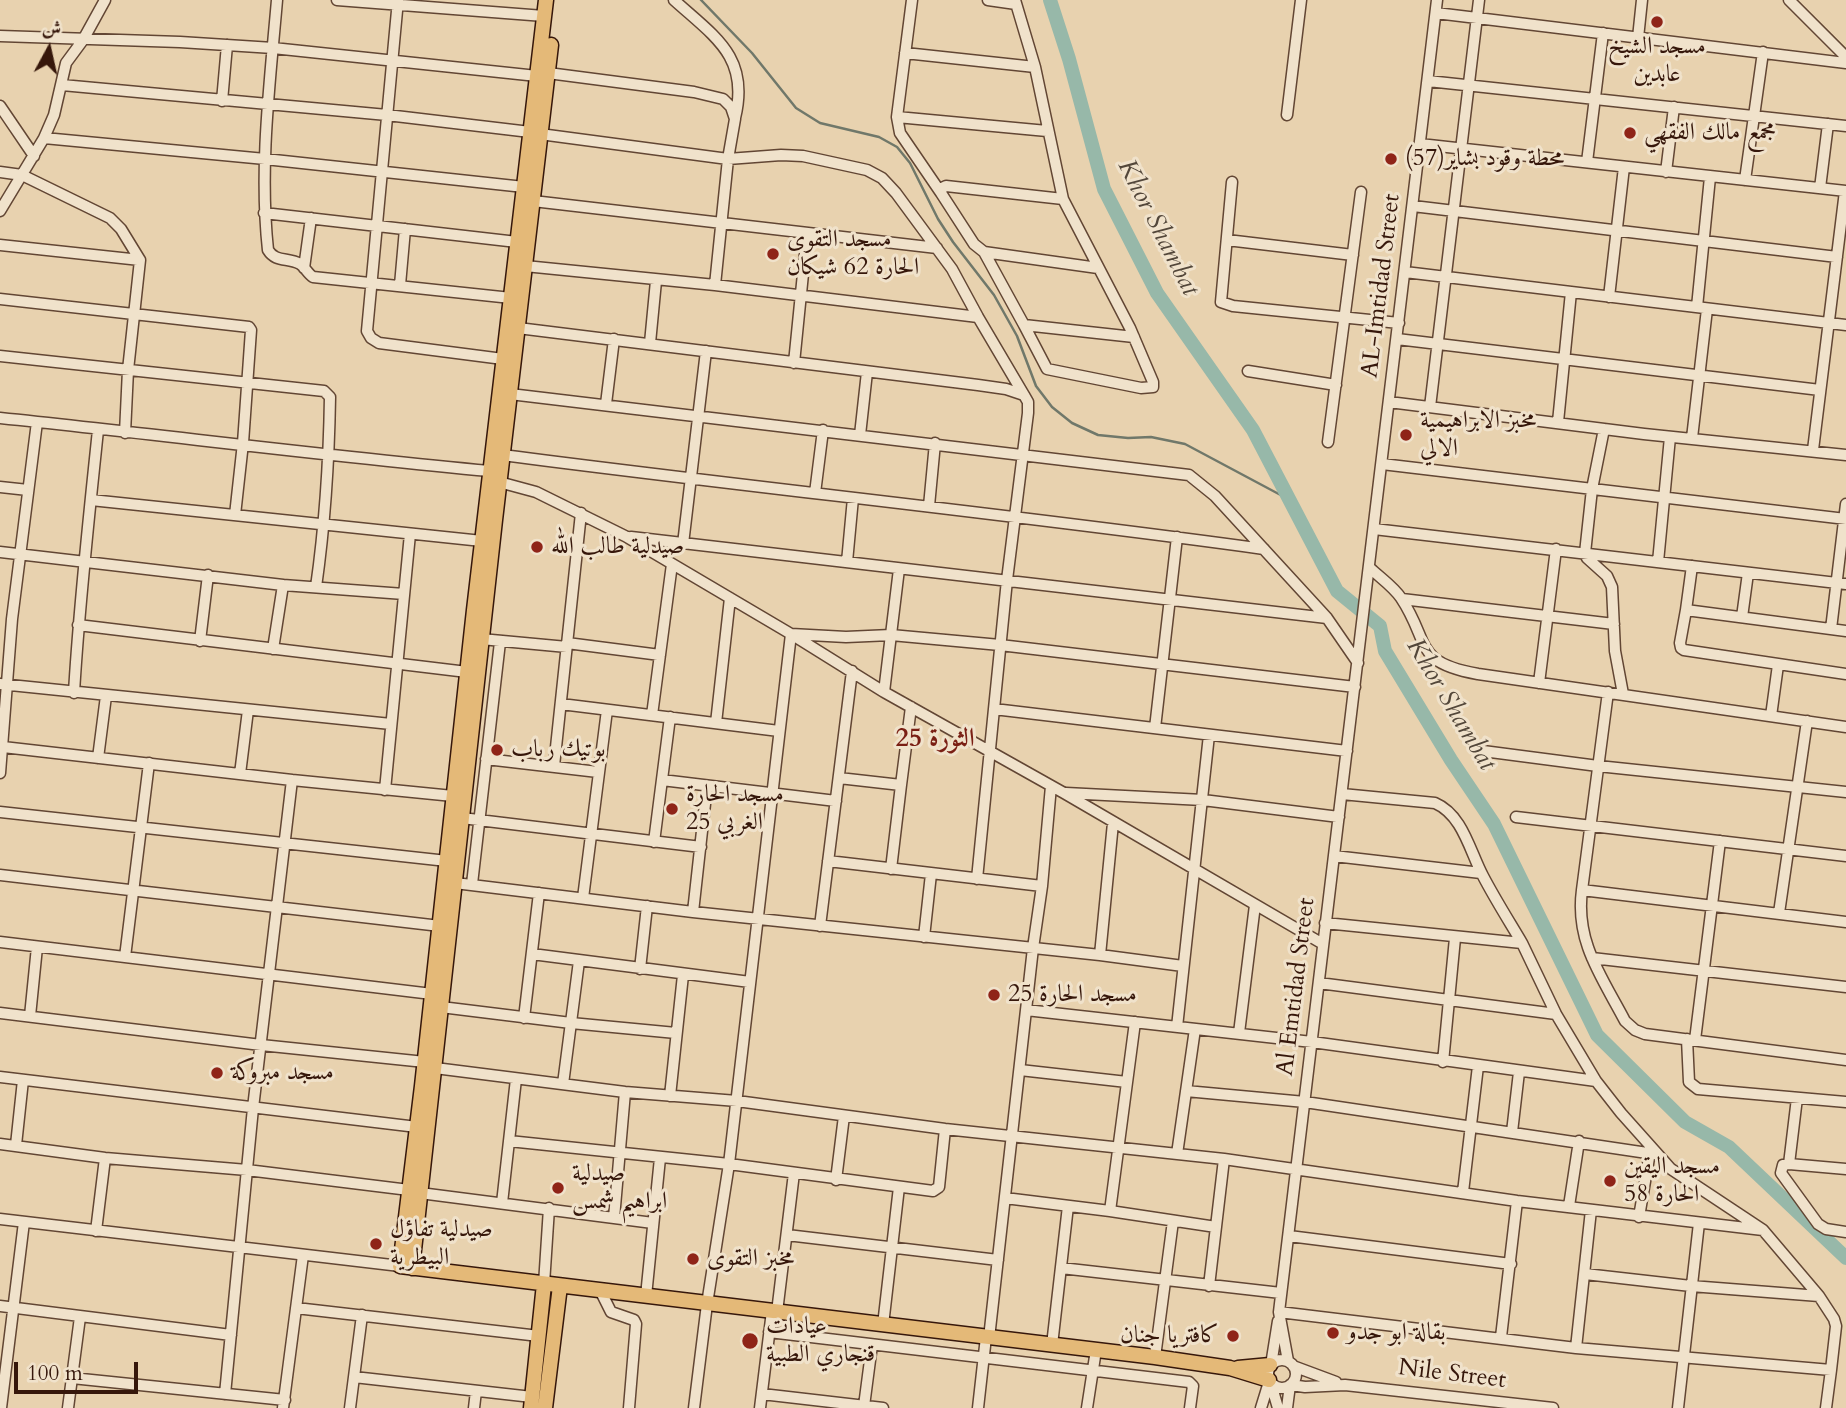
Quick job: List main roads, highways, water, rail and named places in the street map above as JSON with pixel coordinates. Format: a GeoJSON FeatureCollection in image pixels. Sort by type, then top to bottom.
{"type":"FeatureCollection","features":[{"type":"Feature","properties":{"kind":"main road"},"geometry":{"type":"LineString","coordinates":[[542,74],[546,0]]}},
{"type":"Feature","properties":{"kind":"main road"},"geometry":{"type":"LineString","coordinates":[[414,1191],[417,1126],[441,1007],[462,818],[481,639],[503,359],[524,187],[556,0]]}},
{"type":"Feature","properties":{"kind":"main road"},"geometry":{"type":"LineString","coordinates":[[535,133],[533,201],[510,394],[502,455],[482,541],[467,671],[432,994],[430,1065],[406,1267],[1155,1357],[1270,1375]]}},
{"type":"Feature","properties":{"kind":"main road"},"geometry":{"type":"LineString","coordinates":[[544,1284],[549,1312],[545,1408]]}},
{"type":"Feature","properties":{"kind":"main road"},"geometry":{"type":"LineString","coordinates":[[531,1403],[539,1336],[560,1286]]}},
{"type":"Feature","properties":{"kind":"waterway"},"geometry":{"type":"LineString","coordinates":[[701,0],[752,53],[796,108],[820,123],[879,137],[897,147],[910,163],[938,219],[953,242],[994,295],[1017,336],[1036,386],[1052,407],[1072,423],[1098,435],[1151,437],[1185,444],[1290,500]]}},
{"type":"Feature","properties":{"kind":"waterway","name":"Khor Shambat"},"geometry":{"type":"LineString","coordinates":[[1050,0],[1104,189],[1157,293],[1253,430],[1337,591],[1380,626],[1385,651],[1451,760],[1494,824],[1597,1035],[1685,1122],[1729,1147],[1846,1258]]}},
{"type":"Feature","properties":{"kind":"place","name":"مسجد الشيخ عابدين"},"geometry":{"type":"Point","coordinates":[1657,22]}},
{"type":"Feature","properties":{"kind":"place","name":"مجمع مالك الفقهي"},"geometry":{"type":"Point","coordinates":[1630,133]}},
{"type":"Feature","properties":{"kind":"place","name":"محطة وقود بشاير(57)"},"geometry":{"type":"Point","coordinates":[1391,159]}},
{"type":"Feature","properties":{"kind":"place","name":"مسجد التقوى الحارة 62 شيكان"},"geometry":{"type":"Point","coordinates":[773,254]}},
{"type":"Feature","properties":{"kind":"place","name":"مخبز الابراهيمية الالي"},"geometry":{"type":"Point","coordinates":[1406,435]}},
{"type":"Feature","properties":{"kind":"place","name":"صيدلية طالب الله"},"geometry":{"type":"Point","coordinates":[537,547]}},
{"type":"Feature","properties":{"kind":"place","name":"بوتيك رباب"},"geometry":{"type":"Point","coordinates":[497,750]}},
{"type":"Feature","properties":{"kind":"place","name":"مسجد الحارة 25 الغربي"},"geometry":{"type":"Point","coordinates":[672,809]}},
{"type":"Feature","properties":{"kind":"place","name":"مسجد الحارة 25"},"geometry":{"type":"Point","coordinates":[994,995]}},
{"type":"Feature","properties":{"kind":"place","name":"مسجد مبروكة"},"geometry":{"type":"Point","coordinates":[217,1073]}},
{"type":"Feature","properties":{"kind":"place","name":"مسجد اليقين الحارة 58"},"geometry":{"type":"Point","coordinates":[1610,1181]}},
{"type":"Feature","properties":{"kind":"place","name":"صيدلية ابراهيم شمس"},"geometry":{"type":"Point","coordinates":[558,1188]}},
{"type":"Feature","properties":{"kind":"place","name":"صيدلية تفاؤل البيطرية"},"geometry":{"type":"Point","coordinates":[376,1244]}},
{"type":"Feature","properties":{"kind":"place","name":"مخبز التقوى"},"geometry":{"type":"Point","coordinates":[693,1259]}},
{"type":"Feature","properties":{"kind":"place","name":"بقالة ابو جدو"},"geometry":{"type":"Point","coordinates":[1333,1333]}},
{"type":"Feature","properties":{"kind":"place","name":"كافتريا جنان"},"geometry":{"type":"Point","coordinates":[1233,1336]}},
{"type":"Feature","properties":{"kind":"place","name":"عيادات قنجاري الطبية"},"geometry":{"type":"Point","coordinates":[750,1341]}},
{"type":"Feature","properties":{"kind":"district","name":"الثورة 25"},"geometry":{"type":"Point","coordinates":[935,740]}}]}
